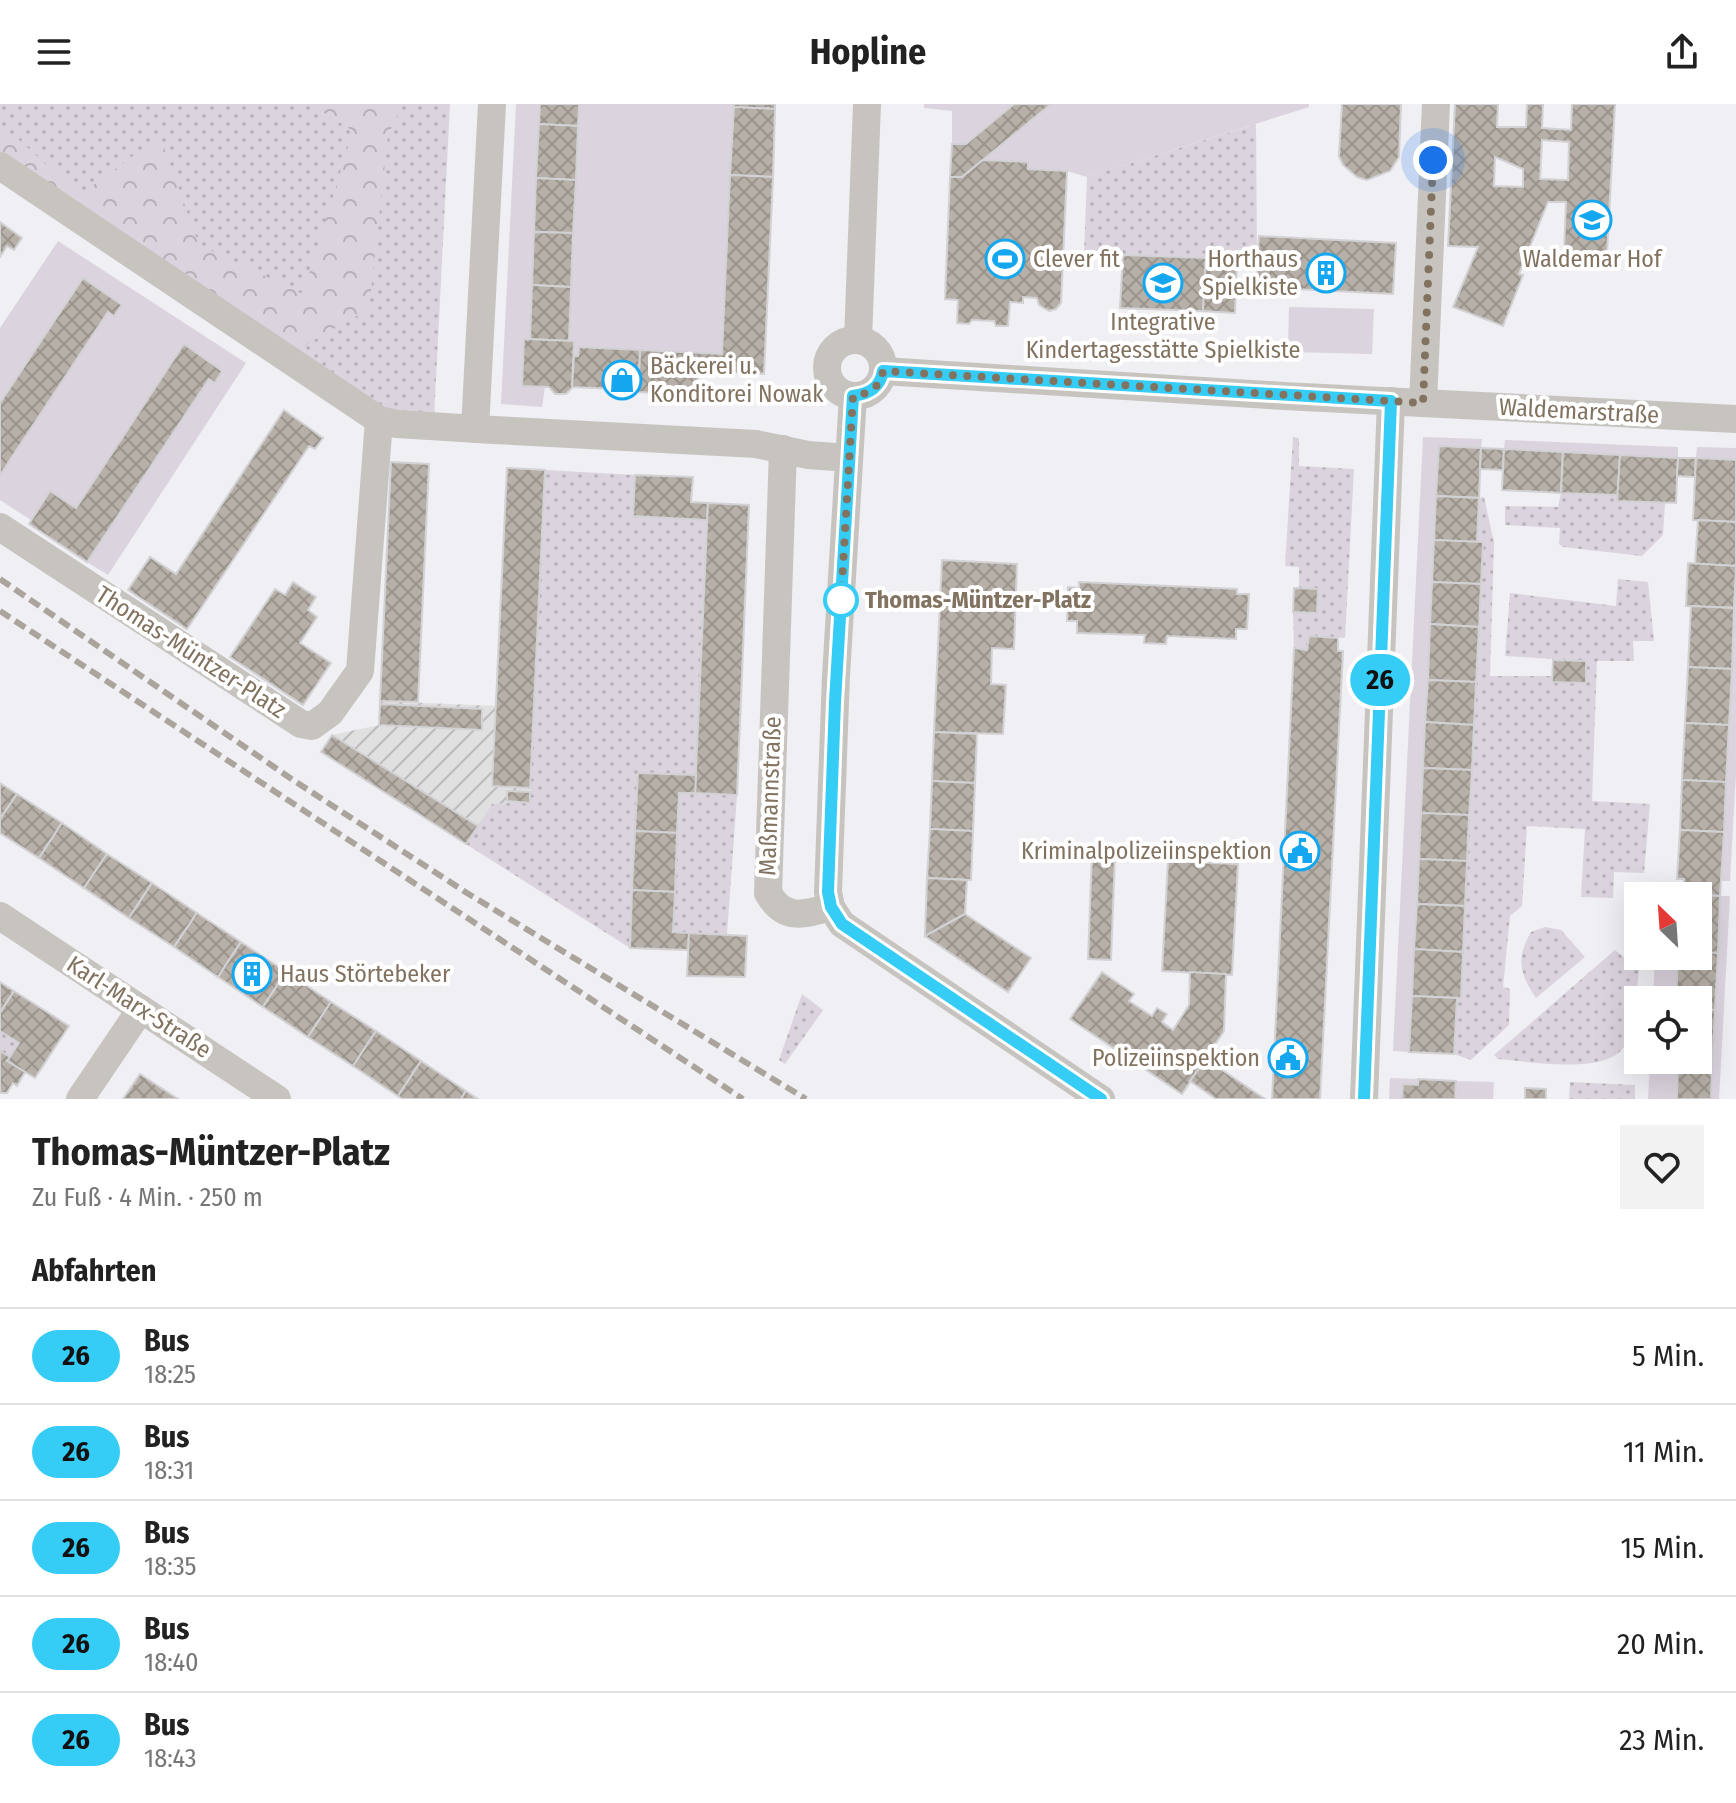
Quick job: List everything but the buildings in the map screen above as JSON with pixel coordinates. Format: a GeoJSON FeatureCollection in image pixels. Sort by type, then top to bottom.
{"type":"FeatureCollection","features":[{"type":"Feature","properties":{"kind":"street"},"geometry":{"type":"LineString","coordinates":[[475,429],[492,104]]}},
{"type":"Feature","properties":{"kind":"street"},"geometry":{"type":"LineString","coordinates":[[858,340],[867,104]]}},
{"type":"Feature","properties":{"kind":"street"},"geometry":{"type":"LineString","coordinates":[[1423,403],[1436,104]]}},
{"type":"Feature","properties":{"kind":"street"},"geometry":{"type":"LineString","coordinates":[[0,166],[379,420],[475,429],[756,444],[808,455],[849,458]]}},
{"type":"Feature","properties":{"kind":"street"},"geometry":{"type":"LineString","coordinates":[[858,340],[879,352],[883,371],[876,387],[866,394],[853,396],[844,394],[830,381],[828,361],[839,345],[858,340]]}},
{"type":"Feature","properties":{"kind":"street","name":"Waldemarstraße"},"geometry":{"type":"LineString","coordinates":[[883,371],[1736,419]]}},
{"type":"Feature","properties":{"kind":"street"},"geometry":{"type":"LineString","coordinates":[[853,396],[836,676],[829,900],[842,924],[1101,1099]]}},
{"type":"Feature","properties":{"kind":"street"},"geometry":{"type":"LineString","coordinates":[[1364,1099],[1391,401]]}},
{"type":"Feature","properties":{"kind":"street","name":"Thomas-Müntzer-Platz"},"geometry":{"type":"LineString","coordinates":[[0,527],[208,665],[301,724],[312,726],[330,713],[360,671],[379,420]]}},
{"type":"Feature","properties":{"kind":"street","name":"Maßmannstraße"},"geometry":{"type":"LineString","coordinates":[[783,449],[768,893],[776,906],[795,915],[829,900]]}},
{"type":"Feature","properties":{"kind":"street","name":"Karl-Marx-Straße"},"geometry":{"type":"LineString","coordinates":[[0,916],[277,1099]]}},
{"type":"Feature","properties":{"kind":"street"},"geometry":{"type":"LineString","coordinates":[[80,1099],[141,1009]]}},
{"type":"Feature","properties":{"kind":"shaded area"},"geometry":{"type":"Polygon","coordinates":[[[380,701],[496,706],[492,786],[530,788],[530,803],[492,804],[466,844],[321,752],[332,735],[379,725],[380,701]]]}},
{"type":"Feature","properties":{"kind":"green space"},"geometry":{"type":"Polygon","coordinates":[[[0,104],[450,104],[434,418],[391,416],[0,158],[0,104]]]}},
{"type":"Feature","properties":{"kind":"green space"},"geometry":{"type":"Polygon","coordinates":[[[310,104],[403,104],[388,135],[369,309],[293,352],[0,158],[0,133],[17,138],[80,195],[160,136],[199,245],[303,294],[353,131],[310,104]]]}},
{"type":"Feature","properties":{"kind":"green space"},"geometry":{"type":"Polygon","coordinates":[[[516,104],[540,104],[530,339],[524,339],[522,385],[545,387],[542,407],[501,404],[516,104]]]}},
{"type":"Feature","properties":{"kind":"green space"},"geometry":{"type":"Polygon","coordinates":[[[579,104],[734,104],[722,354],[579,347],[578,356],[574,356],[574,341],[569,341],[579,104]]]}},
{"type":"Feature","properties":{"kind":"green space"},"geometry":{"type":"Polygon","coordinates":[[[924,104],[1014,104],[966,144],[952,144],[952,111],[924,108],[924,104]]]}},
{"type":"Feature","properties":{"kind":"green space"},"geometry":{"type":"Polygon","coordinates":[[[1051,104],[1309,104],[1309,107],[1087,177],[1067,171],[1028,169],[1028,162],[983,160],[1051,104]]]}},
{"type":"Feature","properties":{"kind":"green space"},"geometry":{"type":"Polygon","coordinates":[[[1256,124],[1257,259],[1084,253],[1087,177],[1256,124]]]}},
{"type":"Feature","properties":{"kind":"green space"},"geometry":{"type":"Polygon","coordinates":[[[58,241],[246,363],[108,575],[87,562],[209,379],[215,382],[222,371],[184,344],[76,508],[50,491],[31,520],[0,500],[0,475],[108,312],[114,316],[121,305],[83,279],[0,403],[0,328],[58,241]]]}},
{"type":"Feature","properties":{"kind":"green space"},"geometry":{"type":"Polygon","coordinates":[[[1289,307],[1374,309],[1372,354],[1288,352],[1289,307]]]}},
{"type":"Feature","properties":{"kind":"green space"},"geometry":{"type":"Polygon","coordinates":[[[1293,437],[1299,438],[1299,466],[1354,469],[1345,638],[1309,636],[1307,650],[1294,648],[1293,612],[1317,613],[1318,589],[1299,588],[1299,567],[1285,566],[1293,437]]]}},
{"type":"Feature","properties":{"kind":"green space"},"geometry":{"type":"Polygon","coordinates":[[[1423,437],[1482,439],[1481,448],[1439,447],[1409,1052],[1393,1051],[1423,437]]]}},
{"type":"Feature","properties":{"kind":"green space"},"geometry":{"type":"Polygon","coordinates":[[[1505,440],[1678,447],[1678,458],[1504,449],[1505,440]]]}},
{"type":"Feature","properties":{"kind":"green space"},"geometry":{"type":"Polygon","coordinates":[[[1697,447],[1736,448],[1736,460],[1696,458],[1697,447]]]}},
{"type":"Feature","properties":{"kind":"green space"},"geometry":{"type":"Polygon","coordinates":[[[545,470],[635,475],[634,516],[707,520],[696,775],[638,773],[630,948],[466,844],[492,804],[530,802],[545,470]]]}},
{"type":"Feature","properties":{"kind":"green space"},"geometry":{"type":"Polygon","coordinates":[[[1561,493],[1618,495],[1618,501],[1665,503],[1663,535],[1642,556],[1563,547],[1559,544],[1560,528],[1505,525],[1505,506],[1558,507],[1561,493]]]}},
{"type":"Feature","properties":{"kind":"green space"},"geometry":{"type":"Polygon","coordinates":[[[1484,497],[1494,543],[1490,676],[1553,676],[1553,682],[1586,683],[1586,661],[1505,656],[1510,593],[1616,606],[1618,579],[1648,582],[1654,641],[1633,641],[1634,661],[1597,661],[1592,801],[1650,804],[1644,873],[1614,872],[1613,898],[1581,897],[1585,829],[1527,826],[1522,906],[1510,916],[1503,987],[1510,989],[1509,1025],[1471,1060],[1454,1054],[1479,498],[1484,497]]]}},
{"type":"Feature","properties":{"kind":"green space"},"geometry":{"type":"Polygon","coordinates":[[[1736,577],[1736,772],[1730,881],[1721,881],[1736,577]]]}},
{"type":"Feature","properties":{"kind":"green space"},"geometry":{"type":"Polygon","coordinates":[[[679,793],[737,795],[727,934],[673,932],[679,793]]]}},
{"type":"Feature","properties":{"kind":"green space"},"geometry":{"type":"Polygon","coordinates":[[[1720,896],[1730,896],[1719,1099],[1711,1099],[1720,896]]]}},
{"type":"Feature","properties":{"kind":"green space"},"geometry":{"type":"Polygon","coordinates":[[[1545,927],[1561,930],[1585,957],[1536,998],[1523,973],[1523,950],[1531,932],[1545,927]]]}},
{"type":"Feature","properties":{"kind":"green space"},"geometry":{"type":"Polygon","coordinates":[[[1615,950],[1624,958],[1624,970],[1639,970],[1637,986],[1624,986],[1624,1046],[1618,1054],[1587,1064],[1548,1064],[1498,1059],[1494,1055],[1615,950]]]}},
{"type":"Feature","properties":{"kind":"green space"},"geometry":{"type":"Polygon","coordinates":[[[1654,970],[1677,970],[1677,986],[1654,986],[1654,970]]]}},
{"type":"Feature","properties":{"kind":"green space"},"geometry":{"type":"Polygon","coordinates":[[[802,994],[823,1010],[785,1064],[779,1060],[802,994]]]}},
{"type":"Feature","properties":{"kind":"green space"},"geometry":{"type":"Polygon","coordinates":[[[0,1031],[19,1043],[10,1057],[0,1051],[0,1031]]]}},
{"type":"Feature","properties":{"kind":"green space"},"geometry":{"type":"Polygon","coordinates":[[[1649,1074],[1678,1074],[1677,1099],[1648,1099],[1649,1074]]]}},
{"type":"Feature","properties":{"kind":"green space"},"geometry":{"type":"Polygon","coordinates":[[[1390,1078],[1418,1079],[1418,1085],[1403,1084],[1402,1099],[1389,1099],[1390,1078]]]}},
{"type":"Feature","properties":{"kind":"green space"},"geometry":{"type":"Polygon","coordinates":[[[1456,1081],[1494,1082],[1493,1099],[1455,1099],[1456,1081]]]}},
{"type":"Feature","properties":{"kind":"green space"},"geometry":{"type":"Polygon","coordinates":[[[1570,1082],[1635,1085],[1635,1099],[1569,1099],[1570,1082]]]}},
{"type":"Feature","properties":{"kind":"railway"},"geometry":{"type":"LineString","coordinates":[[0,579],[296,782],[467,893],[806,1099]]}},
{"type":"Feature","properties":{"kind":"railway"},"geometry":{"type":"LineString","coordinates":[[0,611],[743,1099]]}},
{"type":"Feature","properties":{"kind":"bus line","name":"26"},"geometry":{"type":"LineString","coordinates":[[1101,1099],[881,952],[842,924],[831,907],[828,892],[832,754],[853,396],[866,394],[876,387],[883,371],[1391,401],[1364,1099]]}},
{"type":"Feature","properties":{"kind":"place","name":"Waldemar Hof"},"geometry":{"type":"Point","coordinates":[1592,220]}},
{"type":"Feature","properties":{"kind":"place","name":"Clever fit"},"geometry":{"type":"Point","coordinates":[1005,259]}},
{"type":"Feature","properties":{"kind":"place","name":"Horthaus Spielkiste"},"geometry":{"type":"Point","coordinates":[1326,273]}},
{"type":"Feature","properties":{"kind":"place","name":"Integrative Kindertagesstätte Spielkiste"},"geometry":{"type":"Point","coordinates":[1163,283]}},
{"type":"Feature","properties":{"kind":"place","name":"Bäckerei u. Konditorei Nowak"},"geometry":{"type":"Point","coordinates":[622,380]}},
{"type":"Feature","properties":{"kind":"place","name":"Thomas-Müntzer-Platz"},"geometry":{"type":"Point","coordinates":[841,600]}},
{"type":"Feature","properties":{"kind":"place","name":"Kriminalpolizeiinspektion"},"geometry":{"type":"Point","coordinates":[1300,851]}},
{"type":"Feature","properties":{"kind":"place","name":"Haus Störtebeker"},"geometry":{"type":"Point","coordinates":[252,974]}},
{"type":"Feature","properties":{"kind":"place","name":"Polizeiinspektion"},"geometry":{"type":"Point","coordinates":[1288,1058]}},
{"type":"Feature","properties":{"kind":"route"},"geometry":{"type":"LineString","coordinates":[[841,600],[853,396],[866,394],[876,387],[883,371],[1423,403],[1433,160]]}}]}
